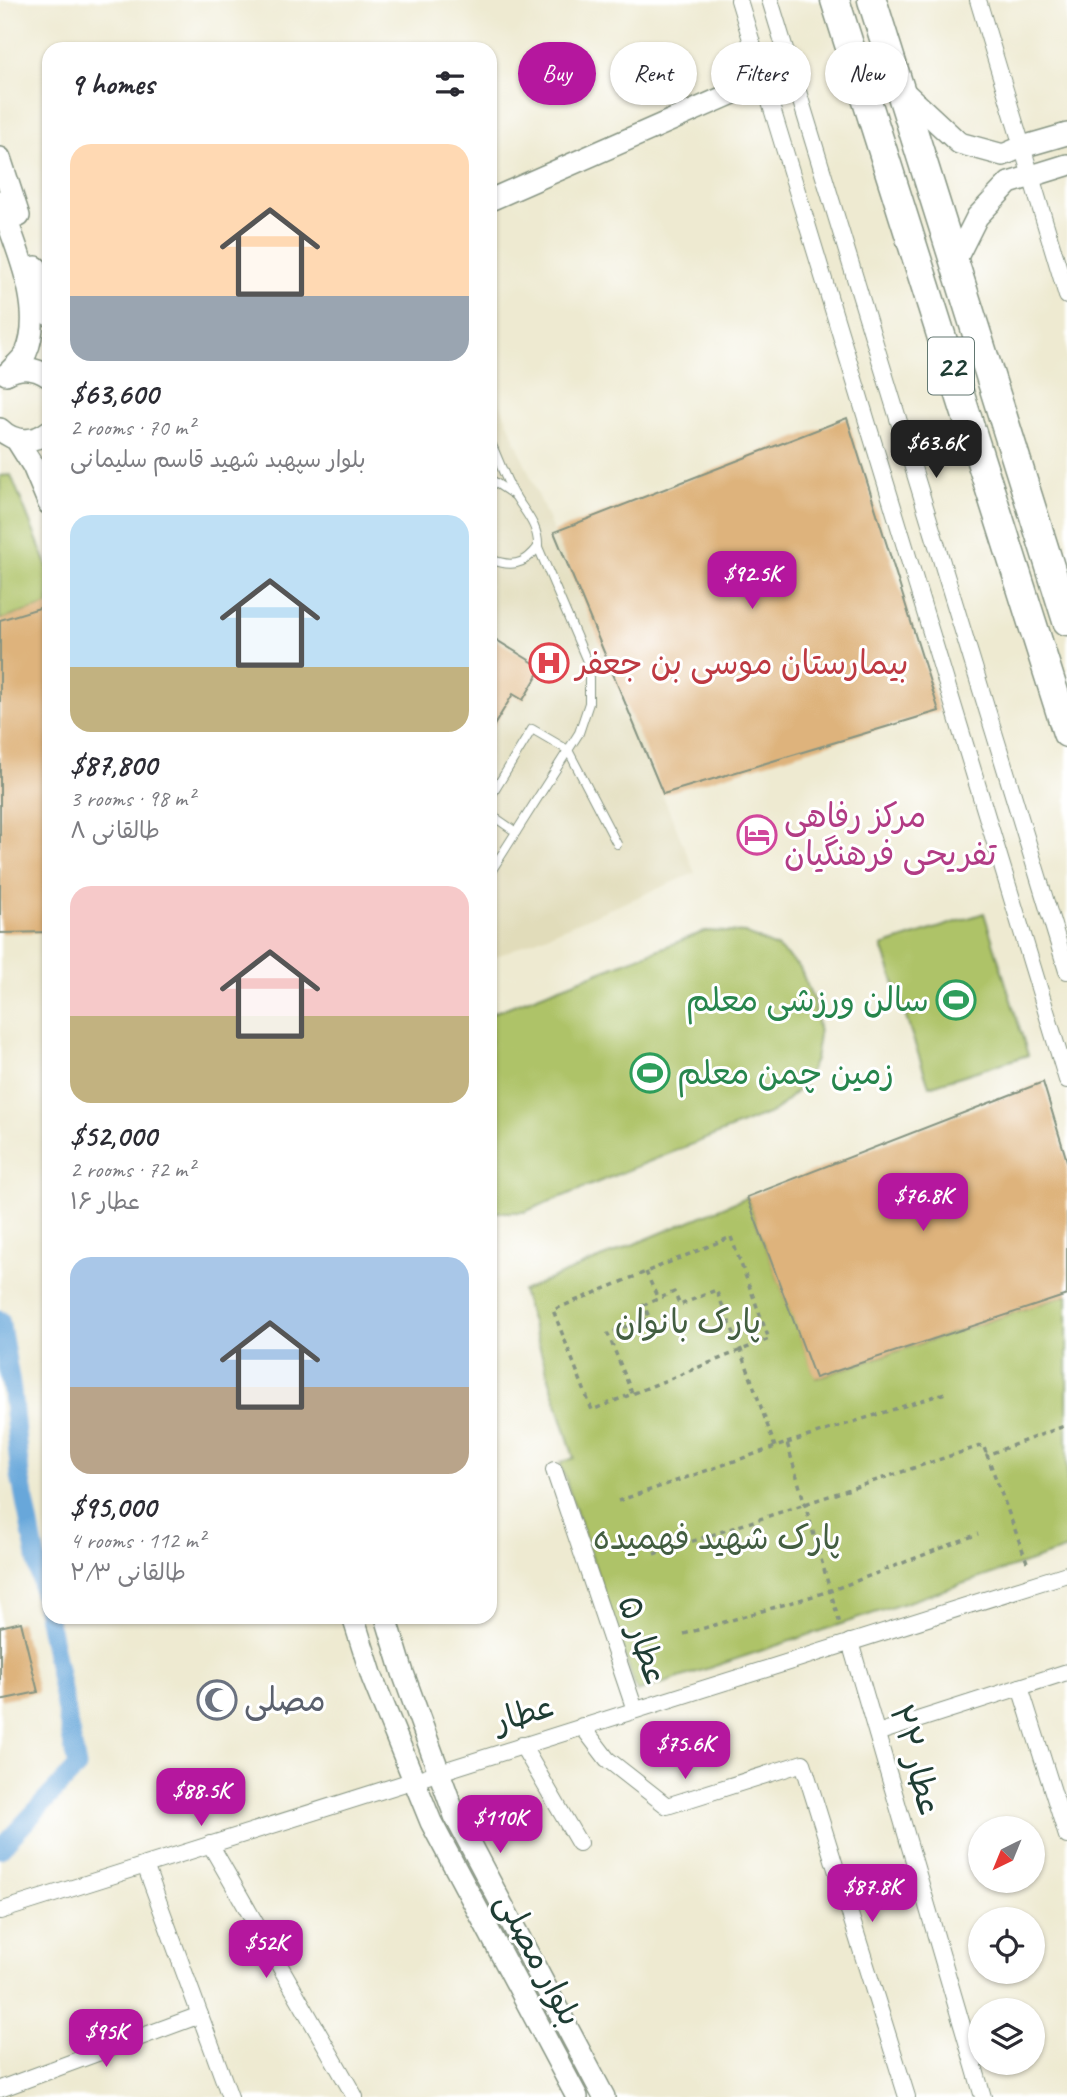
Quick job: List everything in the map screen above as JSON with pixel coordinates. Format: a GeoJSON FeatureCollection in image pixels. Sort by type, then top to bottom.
{"type":"FeatureCollection","features":[{"type":"Feature","properties":{"kind":"highway","name":"22"},"geometry":{"type":"LineString","coordinates":[[835,0],[1067,733]]}},
{"type":"Feature","properties":{"kind":"highway","name":"22"},"geometry":{"type":"LineString","coordinates":[[872,0],[885,42]]}},
{"type":"Feature","properties":{"kind":"highway","name":"22"},"geometry":{"type":"LineString","coordinates":[[905,105],[1067,621]]}},
{"type":"Feature","properties":{"kind":"street"},"geometry":{"type":"LineString","coordinates":[[739,0],[752,42]]}},
{"type":"Feature","properties":{"kind":"street"},"geometry":{"type":"LineString","coordinates":[[770,0],[782,42]]}},
{"type":"Feature","properties":{"kind":"street"},"geometry":{"type":"LineString","coordinates":[[978,0],[1067,296]]}},
{"type":"Feature","properties":{"kind":"street"},"geometry":{"type":"LineString","coordinates":[[908,95],[959,143],[1003,155],[1067,134]]}},
{"type":"Feature","properties":{"kind":"street"},"geometry":{"type":"LineString","coordinates":[[497,197],[711,102]]}},
{"type":"Feature","properties":{"kind":"street"},"geometry":{"type":"LineString","coordinates":[[772,105],[1067,1078]]}},
{"type":"Feature","properties":{"kind":"street"},"geometry":{"type":"LineString","coordinates":[[801,105],[1067,971]]}},
{"type":"Feature","properties":{"kind":"street"},"geometry":{"type":"LineString","coordinates":[[0,158],[42,284]]}},
{"type":"Feature","properties":{"kind":"street"},"geometry":{"type":"LineString","coordinates":[[954,263],[977,217],[1009,183],[1067,165]]}},
{"type":"Feature","properties":{"kind":"street"},"geometry":{"type":"LineString","coordinates":[[0,201],[29,288],[32,329],[25,355],[4,376]]}},
{"type":"Feature","properties":{"kind":"street"},"geometry":{"type":"LineString","coordinates":[[4,376],[26,368],[42,374]]}},
{"type":"Feature","properties":{"kind":"street"},"geometry":{"type":"LineString","coordinates":[[8,434],[29,440],[42,436]]}},
{"type":"Feature","properties":{"kind":"street"},"geometry":{"type":"LineString","coordinates":[[8,434],[33,466],[42,487]]}},
{"type":"Feature","properties":{"kind":"street"},"geometry":{"type":"LineString","coordinates":[[920,596],[950,587]]}},
{"type":"Feature","properties":{"kind":"street","name":"عطار ۵"},"geometry":{"type":"LineString","coordinates":[[554,1470],[635,1710]]}},
{"type":"Feature","properties":{"kind":"street","name":"عطار"},"geometry":{"type":"LineString","coordinates":[[0,1911],[1067,1574]]}},
{"type":"Feature","properties":{"kind":"street","name":"بلوار مصلی"},"geometry":{"type":"LineString","coordinates":[[355,1624],[372,1676],[431,1822],[578,2097]]}},
{"type":"Feature","properties":{"kind":"street","name":"بلوار مصلی"},"geometry":{"type":"LineString","coordinates":[[388,1624],[455,1816],[604,2097]]}},
{"type":"Feature","properties":{"kind":"street","name":"عطار ۲۲"},"geometry":{"type":"LineString","coordinates":[[850,1642],[982,2097]]}},
{"type":"Feature","properties":{"kind":"street"},"geometry":{"type":"LineString","coordinates":[[877,1734],[1067,1672]]}},
{"type":"Feature","properties":{"kind":"street"},"geometry":{"type":"LineString","coordinates":[[1020,1687],[1067,1836]]}},
{"type":"Feature","properties":{"kind":"street"},"geometry":{"type":"LineString","coordinates":[[582,1726],[607,1759],[667,1806],[803,1763],[907,2097]]}},
{"type":"Feature","properties":{"kind":"street"},"geometry":{"type":"LineString","coordinates":[[522,1745],[579,1843]]}},
{"type":"Feature","properties":{"kind":"street"},"geometry":{"type":"LineString","coordinates":[[210,1844],[355,2097]]}},
{"type":"Feature","properties":{"kind":"street"},"geometry":{"type":"LineString","coordinates":[[145,1865],[230,2097]]}},
{"type":"Feature","properties":{"kind":"street"},"geometry":{"type":"LineString","coordinates":[[0,2089],[200,2015]]}},
{"type":"Feature","properties":{"kind":"lane"},"geometry":{"type":"LineString","coordinates":[[497,457],[514,495],[533,523],[538,547],[589,666],[589,703],[579,733],[497,862]]}},
{"type":"Feature","properties":{"kind":"lane"},"geometry":{"type":"LineString","coordinates":[[497,484],[514,495]]}},
{"type":"Feature","properties":{"kind":"lane"},"geometry":{"type":"LineString","coordinates":[[497,562],[515,565],[525,561],[538,547]]}},
{"type":"Feature","properties":{"kind":"lane"},"geometry":{"type":"LineString","coordinates":[[497,786],[532,729],[568,750],[617,844]]}},
{"type":"Feature","properties":{"kind":"lane"},"geometry":{"type":"LineString","coordinates":[[497,819],[516,832]]}},
{"type":"Feature","properties":{"kind":"path"},"geometry":{"type":"LineString","coordinates":[[731,1237],[769,1339],[592,1410],[553,1310],[646,1272],[731,1237]]}},
{"type":"Feature","properties":{"kind":"path"},"geometry":{"type":"LineString","coordinates":[[646,1272],[657,1299]]}},
{"type":"Feature","properties":{"kind":"path"},"geometry":{"type":"LineString","coordinates":[[632,1394],[608,1334],[649,1317],[644,1305],[674,1292],[680,1305],[716,1290],[741,1350],[775,1447]]}},
{"type":"Feature","properties":{"kind":"path"},"geometry":{"type":"LineString","coordinates":[[618,1501],[945,1393]]}},
{"type":"Feature","properties":{"kind":"path"},"geometry":{"type":"LineString","coordinates":[[987,1455],[1067,1425]]}},
{"type":"Feature","properties":{"kind":"path"},"geometry":{"type":"LineString","coordinates":[[788,1443],[840,1624]]}},
{"type":"Feature","properties":{"kind":"path"},"geometry":{"type":"LineString","coordinates":[[654,1554],[983,1445],[1027,1562]]}},
{"type":"Feature","properties":{"kind":"path"},"geometry":{"type":"LineString","coordinates":[[684,1634],[830,1591],[978,1534]]}},
{"type":"Feature","properties":{"kind":"shaded area","name":"بیمارستان موسی بن جعفر"},"geometry":{"type":"Polygon","coordinates":[[[497,396],[695,873],[497,956],[497,396]]]}},
{"type":"Feature","properties":{"kind":"green space"},"geometry":{"type":"Polygon","coordinates":[[[11,475],[42,552],[42,607],[0,620],[0,476],[11,475]]]}},
{"type":"Feature","properties":{"kind":"green space","name":"سالن ورزشی معلم"},"geometry":{"type":"Polygon","coordinates":[[[984,913],[1028,1055],[929,1086],[882,946],[984,913]]]}},
{"type":"Feature","properties":{"kind":"green space","name":"زمین چمن معلم"},"geometry":{"type":"Polygon","coordinates":[[[706,931],[745,933],[778,948],[800,968],[814,1002],[819,1034],[815,1060],[803,1086],[775,1111],[524,1212],[497,1212],[497,1011],[706,931]]]}},
{"type":"Feature","properties":{"kind":"green space","name":"پارک شهید فهمیده"},"geometry":{"type":"Polygon","coordinates":[[[747,1197],[816,1378],[1067,1295],[1067,1549],[637,1692],[560,1463],[574,1458],[522,1291],[747,1197]]]}},
{"type":"Feature","properties":{"kind":"building"},"geometry":{"type":"Polygon","coordinates":[[[847,418],[939,711],[663,794],[554,532],[847,418]]]}},
{"type":"Feature","properties":{"kind":"building"},"geometry":{"type":"Polygon","coordinates":[[[42,607],[42,932],[0,933],[0,620],[42,607]]]}},
{"type":"Feature","properties":{"kind":"building"},"geometry":{"type":"Polygon","coordinates":[[[497,640],[542,668],[523,700],[513,694],[497,720],[497,640]]]}},
{"type":"Feature","properties":{"kind":"building"},"geometry":{"type":"Polygon","coordinates":[[[1043,1082],[1067,1161],[1067,1295],[815,1378],[747,1197],[1043,1082]]]}},
{"type":"Feature","properties":{"kind":"building"},"geometry":{"type":"Polygon","coordinates":[[[21,1622],[38,1692],[0,1700],[0,1627],[21,1622]]]}},
{"type":"Feature","properties":{"kind":"waterway"},"geometry":{"type":"LineString","coordinates":[[0,1320],[12,1391],[20,1475],[42,1588]]}},
{"type":"Feature","properties":{"kind":"waterway"},"geometry":{"type":"LineString","coordinates":[[0,1849],[77,1767],[49,1624]]}},
{"type":"Feature","properties":{"kind":"place","name":"بیمارستان موسی بن جعفر"},"geometry":{"type":"Point","coordinates":[549,663]}},
{"type":"Feature","properties":{"kind":"place","name":"مرکز رفاهی تفریحی فرهنگیان"},"geometry":{"type":"Point","coordinates":[757,835]}},
{"type":"Feature","properties":{"kind":"place","name":"سالن ورزشی معلم"},"geometry":{"type":"Point","coordinates":[956,1000]}},
{"type":"Feature","properties":{"kind":"place","name":"زمین چمن معلم"},"geometry":{"type":"Point","coordinates":[650,1073]}},
{"type":"Feature","properties":{"kind":"place","name":"مصلی"},"geometry":{"type":"Point","coordinates":[217,1700]}},
{"type":"Feature","properties":{"kind":"park label","name":"پارک بانوان"},"geometry":{"type":"Point","coordinates":[688,1322]}}]}
